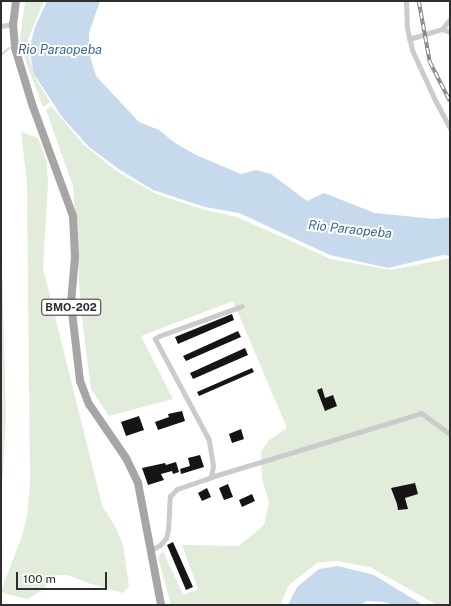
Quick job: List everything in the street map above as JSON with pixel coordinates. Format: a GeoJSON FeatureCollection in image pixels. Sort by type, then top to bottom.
{"type":"FeatureCollection","features":[{"type":"Feature","properties":{"kind":"main road","name":"BMO-202"},"geometry":{"type":"LineString","coordinates":[[16,1],[13,24],[15,48],[32,104],[73,216],[75,257],[71,303],[80,381],[89,404],[126,458],[138,483],[161,605]]}},
{"type":"Feature","properties":{"kind":"street"},"geometry":{"type":"LineString","coordinates":[[406,1],[409,39],[424,78],[450,128]]}},
{"type":"Feature","properties":{"kind":"street"},"geometry":{"type":"LineString","coordinates":[[442,30],[450,19]]}},
{"type":"Feature","properties":{"kind":"street"},"geometry":{"type":"LineString","coordinates":[[1,26],[13,24]]}},
{"type":"Feature","properties":{"kind":"street"},"geometry":{"type":"LineString","coordinates":[[409,39],[442,30],[450,32]]}},
{"type":"Feature","properties":{"kind":"street"},"geometry":{"type":"LineString","coordinates":[[211,477],[213,466],[209,440],[155,339],[159,336],[242,306]]}},
{"type":"Feature","properties":{"kind":"street"},"geometry":{"type":"LineString","coordinates":[[151,550],[160,545],[166,538],[168,530],[170,496],[177,489],[211,477],[421,413],[432,419],[450,434]]}},
{"type":"Feature","properties":{"kind":"green space"},"geometry":{"type":"Polygon","coordinates":[[[25,1],[44,1],[28,39],[27,51],[36,79],[50,102],[43,107],[26,62],[20,39],[25,1]]]}},
{"type":"Feature","properties":{"kind":"green space"},"geometry":{"type":"Polygon","coordinates":[[[51,106],[83,144],[115,170],[156,194],[202,209],[237,217],[331,259],[391,270],[450,258],[450,605],[437,605],[370,567],[336,561],[317,563],[289,585],[280,605],[171,605],[158,557],[163,551],[183,595],[198,589],[182,545],[239,546],[264,525],[269,502],[262,479],[261,452],[268,441],[287,428],[233,301],[141,336],[173,399],[109,416],[91,389],[81,310],[73,186],[46,110],[51,106]]]}},
{"type":"Feature","properties":{"kind":"green space"},"geometry":{"type":"Polygon","coordinates":[[[21,132],[38,138],[47,162],[48,184],[43,268],[102,505],[116,528],[123,545],[129,586],[123,593],[88,583],[68,575],[56,575],[42,590],[28,599],[6,594],[1,591],[22,536],[27,516],[30,483],[27,183],[21,132]]]}},
{"type":"Feature","properties":{"kind":"green space"},"geometry":{"type":"Polygon","coordinates":[[[1,223],[6,416],[1,489],[1,223]]]}},
{"type":"Feature","properties":{"kind":"water","name":"Rio Paraopeba"},"geometry":{"type":"Polygon","coordinates":[[[47,1],[100,1],[89,33],[89,53],[96,76],[139,122],[159,130],[175,143],[196,155],[241,174],[256,170],[271,174],[307,201],[324,193],[375,213],[435,219],[450,217],[450,256],[443,255],[388,268],[330,255],[239,213],[205,207],[153,190],[120,170],[89,147],[62,117],[34,74],[29,49],[35,27],[47,1]]]}},
{"type":"Feature","properties":{"kind":"water"},"geometry":{"type":"Polygon","coordinates":[[[338,566],[374,575],[423,605],[393,605],[384,602],[367,601],[360,605],[288,605],[297,587],[319,569],[338,566]]]}},
{"type":"Feature","properties":{"kind":"building"},"geometry":{"type":"Polygon","coordinates":[[[232,314],[234,320],[178,344],[175,337],[232,314]]]}},
{"type":"Feature","properties":{"kind":"building"},"geometry":{"type":"Polygon","coordinates":[[[238,331],[241,337],[186,361],[183,356],[238,331]]]}},
{"type":"Feature","properties":{"kind":"building"},"geometry":{"type":"Polygon","coordinates":[[[245,348],[248,355],[193,379],[190,373],[245,348]]]}},
{"type":"Feature","properties":{"kind":"building"},"geometry":{"type":"Polygon","coordinates":[[[252,368],[254,372],[199,396],[197,392],[252,368]]]}},
{"type":"Feature","properties":{"kind":"building"},"geometry":{"type":"Polygon","coordinates":[[[322,388],[325,398],[333,395],[337,406],[325,411],[317,390],[322,388]]]}},
{"type":"Feature","properties":{"kind":"building"},"geometry":{"type":"Polygon","coordinates":[[[182,411],[185,421],[158,430],[155,422],[169,417],[168,414],[182,411]]]}},
{"type":"Feature","properties":{"kind":"building"},"geometry":{"type":"Polygon","coordinates":[[[139,416],[144,430],[126,436],[121,422],[139,416]]]}},
{"type":"Feature","properties":{"kind":"building"},"geometry":{"type":"Polygon","coordinates":[[[241,429],[244,439],[232,443],[229,434],[241,429]]]}},
{"type":"Feature","properties":{"kind":"building"},"geometry":{"type":"Polygon","coordinates":[[[200,455],[204,467],[181,474],[180,469],[190,466],[188,458],[200,455]]]}},
{"type":"Feature","properties":{"kind":"building"},"geometry":{"type":"Polygon","coordinates":[[[176,462],[179,472],[173,474],[172,471],[161,474],[164,480],[148,485],[142,468],[165,463],[166,465],[176,462]]]}},
{"type":"Feature","properties":{"kind":"building"},"geometry":{"type":"Polygon","coordinates":[[[415,483],[418,494],[405,498],[408,509],[398,510],[391,488],[415,483]]]}},
{"type":"Feature","properties":{"kind":"building"},"geometry":{"type":"Polygon","coordinates":[[[228,484],[233,497],[224,500],[219,488],[228,484]]]}},
{"type":"Feature","properties":{"kind":"building"},"geometry":{"type":"Polygon","coordinates":[[[207,488],[211,497],[202,501],[198,493],[207,488]]]}},
{"type":"Feature","properties":{"kind":"building"},"geometry":{"type":"Polygon","coordinates":[[[252,494],[255,501],[242,507],[239,500],[252,494]]]}},
{"type":"Feature","properties":{"kind":"building"},"geometry":{"type":"Polygon","coordinates":[[[173,542],[193,587],[186,590],[167,545],[173,542]]]}},
{"type":"Feature","properties":{"kind":"waterway"},"geometry":{"type":"LineString","coordinates":[[1,55],[9,48]]}},
{"type":"Feature","properties":{"kind":"railway"},"geometry":{"type":"LineString","coordinates":[[419,1],[430,62],[450,101]]}}]}
